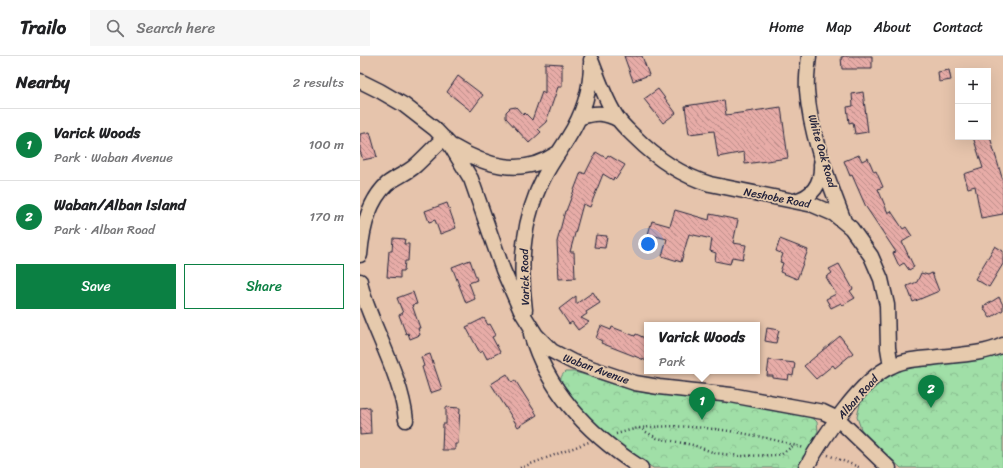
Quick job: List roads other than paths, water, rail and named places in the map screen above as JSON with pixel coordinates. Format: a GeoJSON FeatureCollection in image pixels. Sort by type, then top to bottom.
{"type":"FeatureCollection","features":[{"type":"Feature","properties":{"kind":"street","name":"White Oak Road"},"geometry":{"type":"LineString","coordinates":[[808,56],[808,102],[813,129],[821,159],[844,221]]}},
{"type":"Feature","properties":{"kind":"street","name":"Varick Road"},"geometry":{"type":"LineString","coordinates":[[591,58],[588,89],[579,118],[539,186],[531,208],[526,231],[523,283],[524,298],[529,325],[538,353],[559,393],[576,416],[600,438],[641,468]]}},
{"type":"Feature","properties":{"kind":"street","name":"Neshobe Road"},"geometry":{"type":"LineString","coordinates":[[591,58],[608,102],[619,120],[656,156],[696,180],[723,188],[813,205],[834,214],[851,228],[865,246],[881,279],[886,304],[888,348],[891,366]]}},
{"type":"Feature","properties":{"kind":"street","name":"Waban Avenue"},"geometry":{"type":"LineString","coordinates":[[360,82],[380,91],[404,105],[435,129],[448,142],[471,179],[503,270],[529,325],[543,344],[562,357],[585,367],[624,380],[659,387],[720,394],[809,408],[823,412],[838,419],[878,462],[890,468]]}},
{"type":"Feature","properties":{"kind":"street","name":"Neshobe Road"},"geometry":{"type":"LineString","coordinates":[[579,118],[594,113],[600,113],[613,116],[619,120]]}},
{"type":"Feature","properties":{"kind":"street"},"geometry":{"type":"LineString","coordinates":[[360,255],[369,213],[377,196],[388,184],[448,142],[482,161],[514,167],[535,164],[558,152]]}},
{"type":"Feature","properties":{"kind":"street"},"geometry":{"type":"LineString","coordinates":[[794,201],[806,197],[816,190],[821,176],[821,159]]}},
{"type":"Feature","properties":{"kind":"street"},"geometry":{"type":"LineString","coordinates":[[360,281],[366,302],[398,384],[404,404],[406,420]]}},
{"type":"Feature","properties":{"kind":"street","name":"Alban Road"},"geometry":{"type":"LineString","coordinates":[[806,468],[838,419],[876,375],[891,366],[911,360],[987,351],[1003,345]]}},
{"type":"Feature","properties":{"kind":"place","name":"Waban/Alban Island"},"geometry":{"type":"Point","coordinates":[931,408]}},
{"type":"Feature","properties":{"kind":"place","name":"Varick Woods"},"geometry":{"type":"Point","coordinates":[702,420]}}]}
